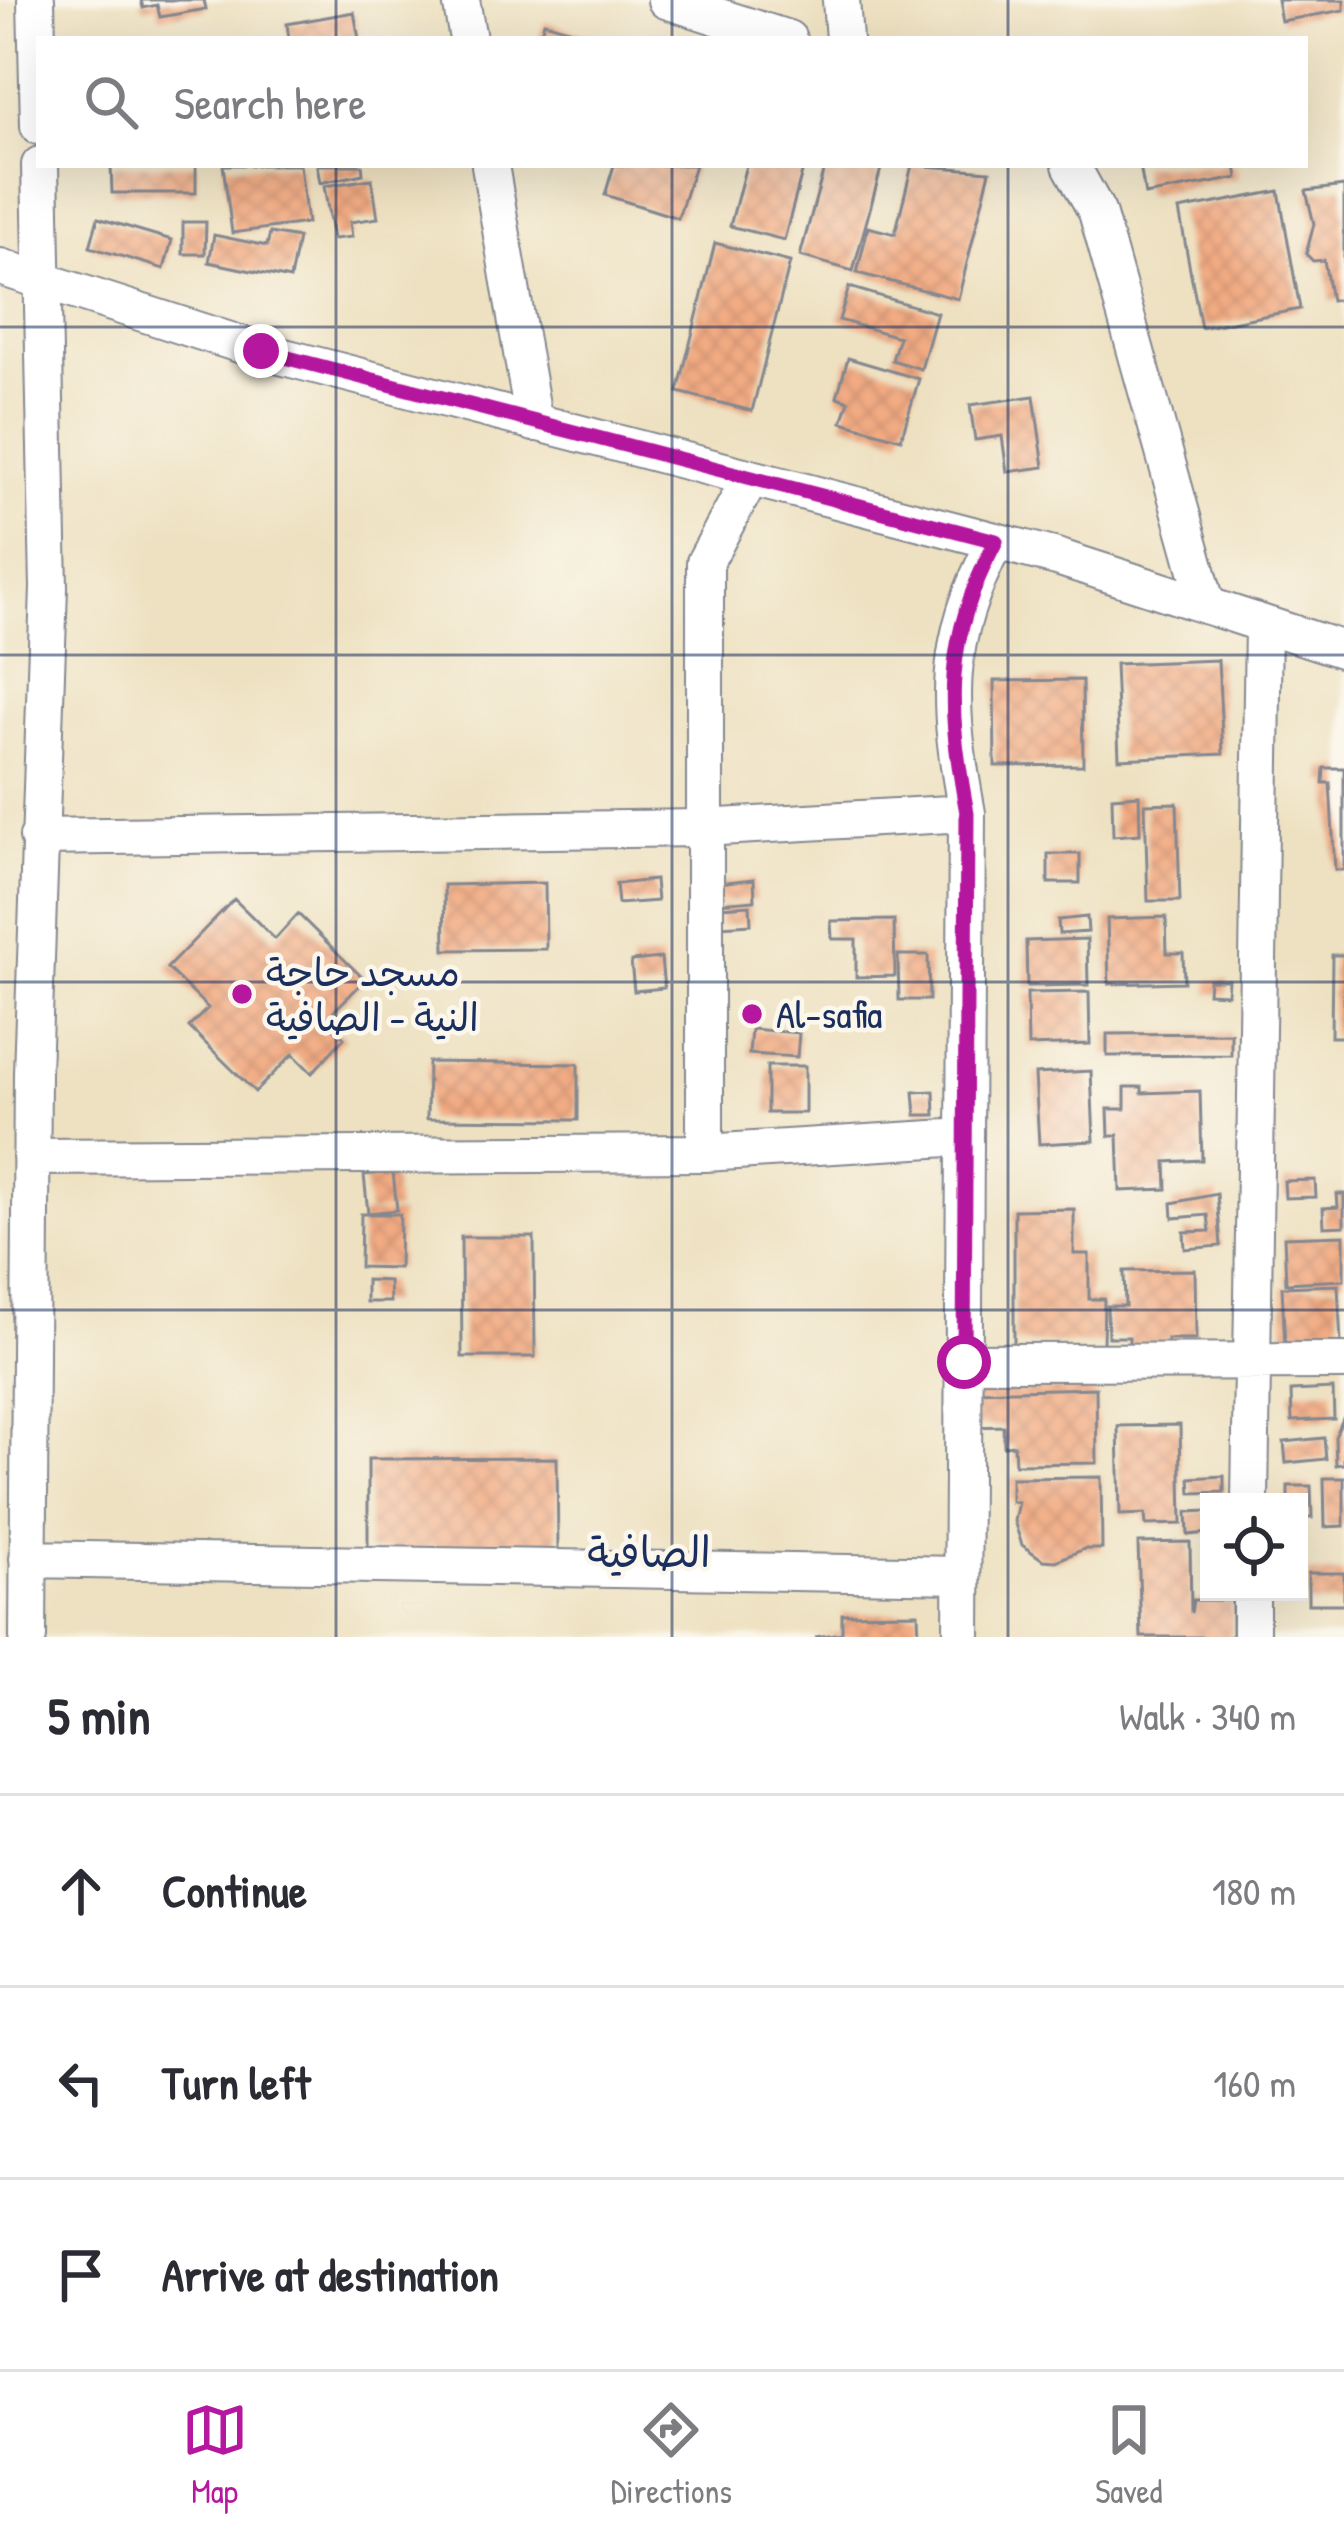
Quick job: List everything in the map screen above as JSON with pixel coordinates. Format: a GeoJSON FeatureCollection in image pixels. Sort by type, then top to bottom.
{"type":"FeatureCollection","features":[{"type":"Feature","properties":{"kind":"street"},"geometry":{"type":"LineString","coordinates":[[36,0],[37,36]]}},
{"type":"Feature","properties":{"kind":"street"},"geometry":{"type":"LineString","coordinates":[[461,0],[467,36]]}},
{"type":"Feature","properties":{"kind":"street"},"geometry":{"type":"LineString","coordinates":[[666,0],[779,36]]}},
{"type":"Feature","properties":{"kind":"street"},"geometry":{"type":"LineString","coordinates":[[841,0],[844,36]]}},
{"type":"Feature","properties":{"kind":"street"},"geometry":{"type":"LineString","coordinates":[[28,1637],[32,1157],[16,1073],[38,836],[49,588],[40,168]]}},
{"type":"Feature","properties":{"kind":"street"},"geometry":{"type":"LineString","coordinates":[[491,168],[534,423]]}},
{"type":"Feature","properties":{"kind":"street"},"geometry":{"type":"LineString","coordinates":[[1073,168],[1097,212],[1207,606]]}},
{"type":"Feature","properties":{"kind":"street"},"geometry":{"type":"LineString","coordinates":[[0,267],[261,351],[996,541],[1344,650]]}},
{"type":"Feature","properties":{"kind":"street"},"geometry":{"type":"LineString","coordinates":[[705,1153],[705,562],[750,479]]}},
{"type":"Feature","properties":{"kind":"street"},"geometry":{"type":"LineString","coordinates":[[962,1637],[967,813],[953,738],[956,637],[970,590],[996,541]]}},
{"type":"Feature","properties":{"kind":"street"},"geometry":{"type":"LineString","coordinates":[[1250,1493],[1263,626]]}},
{"type":"Feature","properties":{"kind":"street"},"geometry":{"type":"LineString","coordinates":[[38,836],[702,828],[967,813]]}},
{"type":"Feature","properties":{"kind":"street"},"geometry":{"type":"LineString","coordinates":[[32,1157],[705,1153],[965,1137]]}},
{"type":"Feature","properties":{"kind":"street"},"geometry":{"type":"LineString","coordinates":[[964,1362],[1344,1361]]}},
{"type":"Feature","properties":{"kind":"street"},"geometry":{"type":"LineString","coordinates":[[28,1558],[962,1575]]}},
{"type":"Feature","properties":{"kind":"street"},"geometry":{"type":"LineString","coordinates":[[1251,1601],[1251,1637]]}},
{"type":"Feature","properties":{"kind":"building"},"geometry":{"type":"Polygon","coordinates":[[[141,0],[204,0],[206,9],[160,17],[157,5],[143,8],[141,0]]]}},
{"type":"Feature","properties":{"kind":"building"},"geometry":{"type":"Polygon","coordinates":[[[1277,0],[1344,0],[1344,10],[1281,21],[1277,0]]]}},
{"type":"Feature","properties":{"kind":"building"},"geometry":{"type":"Polygon","coordinates":[[[354,12],[358,36],[289,36],[287,24],[354,12]]]}},
{"type":"Feature","properties":{"kind":"building"},"geometry":{"type":"Polygon","coordinates":[[[544,22],[592,36],[540,36],[544,22]]]}},
{"type":"Feature","properties":{"kind":"building"},"geometry":{"type":"Polygon","coordinates":[[[111,168],[196,168],[196,193],[112,193],[111,168]]]}},
{"type":"Feature","properties":{"kind":"building"},"geometry":{"type":"Polygon","coordinates":[[[223,168],[300,168],[307,223],[232,233],[223,168]]]}},
{"type":"Feature","properties":{"kind":"building"},"geometry":{"type":"Polygon","coordinates":[[[318,168],[362,168],[363,174],[320,183],[318,168]]]}},
{"type":"Feature","properties":{"kind":"building"},"geometry":{"type":"Polygon","coordinates":[[[613,168],[694,168],[678,218],[605,195],[613,168]]]}},
{"type":"Feature","properties":{"kind":"building"},"geometry":{"type":"Polygon","coordinates":[[[745,168],[803,168],[784,240],[730,226],[745,168]]]}},
{"type":"Feature","properties":{"kind":"building"},"geometry":{"type":"Polygon","coordinates":[[[824,168],[881,168],[853,271],[800,256],[824,168]]]}},
{"type":"Feature","properties":{"kind":"building"},"geometry":{"type":"Polygon","coordinates":[[[911,168],[990,171],[958,299],[857,273],[868,227],[895,234],[911,168]]]}},
{"type":"Feature","properties":{"kind":"building"},"geometry":{"type":"Polygon","coordinates":[[[1140,168],[1236,168],[1238,178],[1145,195],[1140,168]]]}},
{"type":"Feature","properties":{"kind":"building"},"geometry":{"type":"Polygon","coordinates":[[[372,179],[378,218],[350,222],[352,237],[333,239],[324,186],[372,179]]]}},
{"type":"Feature","properties":{"kind":"building"},"geometry":{"type":"Polygon","coordinates":[[[1344,186],[1344,299],[1331,301],[1324,260],[1313,261],[1306,254],[1314,224],[1306,191],[1344,186]]]}},
{"type":"Feature","properties":{"kind":"building"},"geometry":{"type":"Polygon","coordinates":[[[1279,191],[1300,309],[1201,328],[1179,210],[1279,191]]]}},
{"type":"Feature","properties":{"kind":"building"},"geometry":{"type":"Polygon","coordinates":[[[98,218],[172,240],[164,269],[90,247],[98,218]]]}},
{"type":"Feature","properties":{"kind":"building"},"geometry":{"type":"Polygon","coordinates":[[[183,222],[206,222],[205,254],[183,254],[183,222]]]}},
{"type":"Feature","properties":{"kind":"building"},"geometry":{"type":"Polygon","coordinates":[[[270,233],[298,238],[290,279],[209,262],[214,235],[267,246],[270,233]]]}},
{"type":"Feature","properties":{"kind":"building"},"geometry":{"type":"Polygon","coordinates":[[[715,243],[790,262],[752,411],[678,392],[715,243]]]}},
{"type":"Feature","properties":{"kind":"building"},"geometry":{"type":"Polygon","coordinates":[[[849,287],[937,313],[921,369],[892,360],[899,337],[839,320],[849,287]]]}},
{"type":"Feature","properties":{"kind":"building"},"geometry":{"type":"Polygon","coordinates":[[[848,358],[919,379],[901,439],[842,422],[849,401],[837,397],[848,358]]]}},
{"type":"Feature","properties":{"kind":"building"},"geometry":{"type":"Polygon","coordinates":[[[1034,396],[1044,467],[1007,472],[1002,436],[975,440],[970,405],[1034,396]]]}},
{"type":"Feature","properties":{"kind":"building"},"geometry":{"type":"Polygon","coordinates":[[[1218,660],[1223,754],[1119,759],[1115,664],[1218,660]]]}},
{"type":"Feature","properties":{"kind":"building"},"geometry":{"type":"Polygon","coordinates":[[[1082,680],[1083,765],[995,766],[994,681],[1082,680]]]}},
{"type":"Feature","properties":{"kind":"building"},"geometry":{"type":"Polygon","coordinates":[[[1324,768],[1344,768],[1344,870],[1335,870],[1330,783],[1323,783],[1324,768]]]}},
{"type":"Feature","properties":{"kind":"building"},"geometry":{"type":"Polygon","coordinates":[[[1139,795],[1140,834],[1113,836],[1112,797],[1139,795]]]}},
{"type":"Feature","properties":{"kind":"building"},"geometry":{"type":"Polygon","coordinates":[[[1177,803],[1180,901],[1148,901],[1145,804],[1177,803]]]}},
{"type":"Feature","properties":{"kind":"building"},"geometry":{"type":"Polygon","coordinates":[[[1048,854],[1080,854],[1080,883],[1048,883],[1048,854]]]}},
{"type":"Feature","properties":{"kind":"building"},"geometry":{"type":"Polygon","coordinates":[[[754,879],[755,900],[719,903],[717,883],[754,879]]]}},
{"type":"Feature","properties":{"kind":"building"},"geometry":{"type":"Polygon","coordinates":[[[655,880],[657,901],[618,904],[616,884],[655,880]]]}},
{"type":"Feature","properties":{"kind":"building"},"geometry":{"type":"Polygon","coordinates":[[[545,883],[546,949],[445,950],[444,885],[545,883]]]}},
{"type":"Feature","properties":{"kind":"building","name":"مسجد حاجة النية - الصافية"},"geometry":{"type":"Polygon","coordinates":[[[234,899],[275,939],[298,914],[365,980],[325,1020],[344,1038],[312,1073],[293,1054],[255,1092],[189,1027],[208,1008],[167,968],[234,899]]]}},
{"type":"Feature","properties":{"kind":"building"},"geometry":{"type":"Polygon","coordinates":[[[750,905],[751,924],[720,926],[720,907],[750,905]]]}},
{"type":"Feature","properties":{"kind":"building"},"geometry":{"type":"Polygon","coordinates":[[[1087,917],[1088,932],[1059,934],[1058,920],[1087,917]]]}},
{"type":"Feature","properties":{"kind":"building"},"geometry":{"type":"Polygon","coordinates":[[[1166,917],[1167,953],[1183,953],[1184,982],[1109,984],[1107,919],[1166,917]]]}},
{"type":"Feature","properties":{"kind":"building"},"geometry":{"type":"Polygon","coordinates":[[[894,920],[895,976],[856,977],[856,939],[832,939],[831,921],[894,920]]]}},
{"type":"Feature","properties":{"kind":"building"},"geometry":{"type":"Polygon","coordinates":[[[1087,939],[1088,985],[1027,986],[1026,941],[1087,939]]]}},
{"type":"Feature","properties":{"kind":"building"},"geometry":{"type":"Polygon","coordinates":[[[898,955],[928,955],[929,1000],[899,1000],[898,955]]]}},
{"type":"Feature","properties":{"kind":"building"},"geometry":{"type":"Polygon","coordinates":[[[1332,955],[1344,955],[1344,1037],[1331,1037],[1332,955]]]}},
{"type":"Feature","properties":{"kind":"building"},"geometry":{"type":"Polygon","coordinates":[[[661,958],[664,988],[634,991],[631,961],[661,958]]]}},
{"type":"Feature","properties":{"kind":"building"},"geometry":{"type":"Polygon","coordinates":[[[1209,980],[1228,980],[1227,994],[1208,993],[1209,980]]]}},
{"type":"Feature","properties":{"kind":"building"},"geometry":{"type":"Polygon","coordinates":[[[1089,992],[1090,1044],[1028,1046],[1027,993],[1089,992]]]}},
{"type":"Feature","properties":{"kind":"building"},"geometry":{"type":"Polygon","coordinates":[[[751,1029],[799,1033],[797,1057],[749,1054],[751,1029]]]}},
{"type":"Feature","properties":{"kind":"building"},"geometry":{"type":"Polygon","coordinates":[[[1231,1033],[1231,1055],[1107,1056],[1107,1034],[1231,1033]]]}},
{"type":"Feature","properties":{"kind":"building"},"geometry":{"type":"Polygon","coordinates":[[[428,1062],[578,1064],[578,1120],[427,1119],[428,1062]]]}},
{"type":"Feature","properties":{"kind":"building"},"geometry":{"type":"Polygon","coordinates":[[[767,1066],[805,1066],[805,1113],[767,1113],[767,1066]]]}},
{"type":"Feature","properties":{"kind":"building"},"geometry":{"type":"Polygon","coordinates":[[[1091,1071],[1094,1141],[1039,1144],[1035,1074],[1091,1071]]]}},
{"type":"Feature","properties":{"kind":"building"},"geometry":{"type":"Polygon","coordinates":[[[1125,1087],[1142,1087],[1142,1093],[1200,1091],[1202,1160],[1166,1162],[1167,1189],[1120,1191],[1118,1135],[1109,1136],[1108,1109],[1125,1109],[1125,1087]]]}},
{"type":"Feature","properties":{"kind":"building"},"geometry":{"type":"Polygon","coordinates":[[[934,1091],[935,1115],[916,1115],[914,1092],[934,1091]]]}},
{"type":"Feature","properties":{"kind":"building"},"geometry":{"type":"Polygon","coordinates":[[[393,1172],[397,1210],[368,1213],[364,1175],[393,1172]]]}},
{"type":"Feature","properties":{"kind":"building"},"geometry":{"type":"Polygon","coordinates":[[[1315,1180],[1316,1197],[1285,1198],[1284,1181],[1315,1180]]]}},
{"type":"Feature","properties":{"kind":"building"},"geometry":{"type":"Polygon","coordinates":[[[1217,1194],[1221,1246],[1185,1249],[1184,1232],[1210,1231],[1208,1215],[1173,1218],[1172,1203],[1217,1194]]]}},
{"type":"Feature","properties":{"kind":"building"},"geometry":{"type":"Polygon","coordinates":[[[1337,1194],[1344,1194],[1344,1226],[1324,1227],[1323,1208],[1338,1207],[1337,1194]]]}},
{"type":"Feature","properties":{"kind":"building"},"geometry":{"type":"Polygon","coordinates":[[[1074,1209],[1074,1254],[1089,1254],[1089,1299],[1104,1299],[1103,1344],[1014,1344],[1014,1210],[1074,1209]]]}},
{"type":"Feature","properties":{"kind":"building"},"geometry":{"type":"Polygon","coordinates":[[[361,1214],[400,1214],[399,1268],[360,1267],[361,1214]]]}},
{"type":"Feature","properties":{"kind":"building"},"geometry":{"type":"Polygon","coordinates":[[[1344,1235],[1344,1280],[1286,1283],[1284,1237],[1344,1235]]]}},
{"type":"Feature","properties":{"kind":"building"},"geometry":{"type":"Polygon","coordinates":[[[461,1237],[534,1237],[535,1357],[462,1357],[461,1237]]]}},
{"type":"Feature","properties":{"kind":"building"},"geometry":{"type":"Polygon","coordinates":[[[1195,1270],[1196,1339],[1167,1339],[1168,1352],[1129,1353],[1129,1337],[1108,1337],[1107,1306],[1125,1306],[1124,1271],[1195,1270]]]}},
{"type":"Feature","properties":{"kind":"building"},"geometry":{"type":"Polygon","coordinates":[[[366,1280],[389,1281],[390,1302],[366,1302],[366,1280]]]}},
{"type":"Feature","properties":{"kind":"building"},"geometry":{"type":"Polygon","coordinates":[[[1338,1285],[1341,1343],[1285,1346],[1282,1287],[1338,1285]]]}},
{"type":"Feature","properties":{"kind":"building"},"geometry":{"type":"Polygon","coordinates":[[[1096,1388],[1097,1463],[1015,1464],[1014,1445],[1004,1446],[1003,1426],[973,1427],[972,1391],[1096,1388]]]}},
{"type":"Feature","properties":{"kind":"building"},"geometry":{"type":"Polygon","coordinates":[[[1333,1389],[1334,1419],[1292,1421],[1291,1391],[1333,1389]]]}},
{"type":"Feature","properties":{"kind":"building"},"geometry":{"type":"Polygon","coordinates":[[[1344,1416],[1344,1464],[1336,1465],[1335,1437],[1344,1416]]]}},
{"type":"Feature","properties":{"kind":"building"},"geometry":{"type":"Polygon","coordinates":[[[1180,1425],[1182,1524],[1146,1525],[1145,1514],[1120,1515],[1118,1426],[1180,1425]]]}},
{"type":"Feature","properties":{"kind":"building"},"geometry":{"type":"Polygon","coordinates":[[[1324,1438],[1326,1459],[1286,1463],[1284,1442],[1324,1438]]]}},
{"type":"Feature","properties":{"kind":"building"},"geometry":{"type":"Polygon","coordinates":[[[557,1458],[558,1550],[368,1551],[368,1459],[557,1458]]]}},
{"type":"Feature","properties":{"kind":"building"},"geometry":{"type":"Polygon","coordinates":[[[1224,1476],[1224,1492],[1191,1493],[1190,1478],[1224,1476]]]}},
{"type":"Feature","properties":{"kind":"building"},"geometry":{"type":"Polygon","coordinates":[[[1101,1477],[1102,1549],[1084,1549],[1056,1561],[1043,1560],[1022,1545],[1014,1521],[1018,1502],[1011,1502],[1011,1478],[1101,1477]]]}},
{"type":"Feature","properties":{"kind":"building"},"geometry":{"type":"Polygon","coordinates":[[[1324,1478],[1344,1478],[1344,1526],[1325,1527],[1324,1478]]]}},
{"type":"Feature","properties":{"kind":"building"},"geometry":{"type":"Polygon","coordinates":[[[1288,1486],[1311,1486],[1312,1518],[1308,1518],[1308,1493],[1288,1493],[1288,1486]]]}},
{"type":"Feature","properties":{"kind":"building"},"geometry":{"type":"Polygon","coordinates":[[[1200,1511],[1200,1534],[1188,1535],[1187,1512],[1200,1511]]]}},
{"type":"Feature","properties":{"kind":"building"},"geometry":{"type":"Polygon","coordinates":[[[1190,1542],[1191,1613],[1193,1600],[1232,1601],[1232,1637],[1141,1637],[1138,1543],[1190,1542]]]}},
{"type":"Feature","properties":{"kind":"building"},"geometry":{"type":"Polygon","coordinates":[[[1308,1573],[1344,1573],[1344,1604],[1308,1601],[1308,1573]]]}},
{"type":"Feature","properties":{"kind":"building"},"geometry":{"type":"Polygon","coordinates":[[[918,1613],[919,1637],[815,1637],[842,1633],[842,1614],[918,1613]]]}},
{"type":"Feature","properties":{"kind":"place","name":"مسجد حاجة النية - الصافية"},"geometry":{"type":"Point","coordinates":[242,994]}},
{"type":"Feature","properties":{"kind":"place","name":"Al-safia"},"geometry":{"type":"Point","coordinates":[752,1014]}},
{"type":"Feature","properties":{"kind":"district","name":"الصافية"},"geometry":{"type":"Point","coordinates":[649,1552]}},
{"type":"Feature","properties":{"kind":"route"},"geometry":{"type":"LineString","coordinates":[[261,351],[996,541],[970,590],[956,637],[952,682],[953,738],[967,813],[964,1362]]}}]}
